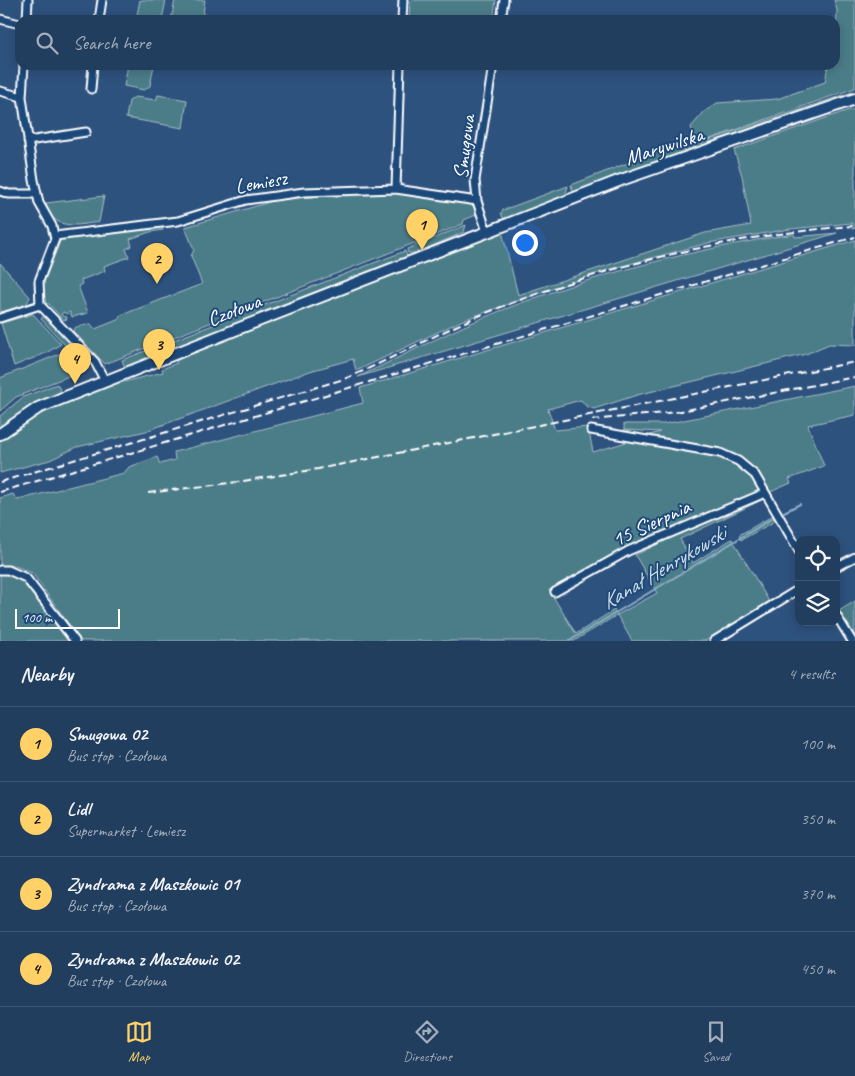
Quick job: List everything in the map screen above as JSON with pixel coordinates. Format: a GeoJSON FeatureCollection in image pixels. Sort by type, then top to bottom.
{"type":"FeatureCollection","features":[{"type":"Feature","properties":{"kind":"street"},"geometry":{"type":"LineString","coordinates":[[27,15],[28,0]]}},
{"type":"Feature","properties":{"kind":"street"},"geometry":{"type":"LineString","coordinates":[[100,15],[102,0]]}},
{"type":"Feature","properties":{"kind":"street"},"geometry":{"type":"LineString","coordinates":[[402,15],[403,0]]}},
{"type":"Feature","properties":{"kind":"street"},"geometry":{"type":"LineString","coordinates":[[501,15],[504,0]]}},
{"type":"Feature","properties":{"kind":"street"},"geometry":{"type":"LineString","coordinates":[[0,19],[15,23]]}},
{"type":"Feature","properties":{"kind":"street"},"geometry":{"type":"LineString","coordinates":[[24,70],[22,97],[37,194],[42,211],[52,226],[55,236],[53,248],[39,281],[40,305],[95,362],[105,381]]}},
{"type":"Feature","properties":{"kind":"street"},"geometry":{"type":"LineString","coordinates":[[91,89],[93,70]]}},
{"type":"Feature","properties":{"kind":"street"},"geometry":{"type":"LineString","coordinates":[[396,189],[400,70]]}},
{"type":"Feature","properties":{"kind":"street","name":"Smugowa"},"geometry":{"type":"LineString","coordinates":[[488,232],[477,201],[475,180],[492,70]]}},
{"type":"Feature","properties":{"kind":"street"},"geometry":{"type":"LineString","coordinates":[[0,91],[22,97]]}},
{"type":"Feature","properties":{"kind":"street","name":"Marywilska"},"geometry":{"type":"LineString","coordinates":[[488,232],[621,180],[855,99]]}},
{"type":"Feature","properties":{"kind":"street"},"geometry":{"type":"LineString","coordinates":[[28,141],[86,132]]}},
{"type":"Feature","properties":{"kind":"street","name":"Lemiesz"},"geometry":{"type":"LineString","coordinates":[[55,236],[178,221],[246,200],[304,192],[396,189],[477,201]]}},
{"type":"Feature","properties":{"kind":"street"},"geometry":{"type":"LineString","coordinates":[[0,191],[9,194],[37,194]]}},
{"type":"Feature","properties":{"kind":"street","name":"Czołowa"},"geometry":{"type":"LineString","coordinates":[[0,434],[38,408],[488,232]]}},
{"type":"Feature","properties":{"kind":"street"},"geometry":{"type":"LineString","coordinates":[[0,318],[40,305]]}},
{"type":"Feature","properties":{"kind":"street"},"geometry":{"type":"LineString","coordinates":[[591,430],[720,453],[738,461],[755,475],[795,545]]}},
{"type":"Feature","properties":{"kind":"street","name":"15 Sierpnia"},"geometry":{"type":"LineString","coordinates":[[555,592],[628,551],[754,495],[765,493]]}},
{"type":"Feature","properties":{"kind":"street"},"geometry":{"type":"LineString","coordinates":[[840,566],[855,557]]}},
{"type":"Feature","properties":{"kind":"street"},"geometry":{"type":"LineString","coordinates":[[0,570],[13,571],[26,578],[75,641]]}},
{"type":"Feature","properties":{"kind":"street"},"geometry":{"type":"LineString","coordinates":[[714,641],[795,591]]}},
{"type":"Feature","properties":{"kind":"street"},"geometry":{"type":"LineString","coordinates":[[840,622],[852,641]]}},
{"type":"Feature","properties":{"kind":"green space"},"geometry":{"type":"Polygon","coordinates":[[[140,0],[166,0],[163,15],[137,15],[140,0]]]}},
{"type":"Feature","properties":{"kind":"green space"},"geometry":{"type":"Polygon","coordinates":[[[175,0],[205,0],[203,15],[172,15],[175,0]]]}},
{"type":"Feature","properties":{"kind":"green space"},"geometry":{"type":"Polygon","coordinates":[[[410,0],[496,0],[494,15],[409,15],[410,0]]]}},
{"type":"Feature","properties":{"kind":"green space"},"geometry":{"type":"Polygon","coordinates":[[[834,0],[855,0],[855,88],[696,144],[691,127],[704,112],[717,103],[777,99],[825,82],[827,70],[840,70],[840,15],[837,15],[834,0]]]}},
{"type":"Feature","properties":{"kind":"green space"},"geometry":{"type":"Polygon","coordinates":[[[127,70],[153,70],[150,86],[144,90],[124,86],[127,70]]]}},
{"type":"Feature","properties":{"kind":"green space"},"geometry":{"type":"Polygon","coordinates":[[[855,91],[806,113],[687,154],[685,152],[691,146],[855,91]]]}},
{"type":"Feature","properties":{"kind":"green space"},"geometry":{"type":"Polygon","coordinates":[[[158,95],[187,100],[183,128],[126,118],[129,101],[135,97],[156,100],[158,95]]]}},
{"type":"Feature","properties":{"kind":"green space"},"geometry":{"type":"Polygon","coordinates":[[[849,110],[855,110],[855,228],[852,229],[852,223],[790,229],[708,243],[607,270],[463,320],[356,371],[353,359],[310,371],[146,431],[77,447],[50,460],[0,473],[0,439],[31,416],[119,381],[120,383],[163,372],[162,369],[177,363],[176,361],[193,351],[502,231],[518,295],[705,233],[751,225],[742,176],[734,150],[849,110]]]}},
{"type":"Feature","properties":{"kind":"green space"},"geometry":{"type":"Polygon","coordinates":[[[672,146],[687,147],[679,158],[574,195],[571,185],[672,146]]]}},
{"type":"Feature","properties":{"kind":"green space"},"geometry":{"type":"Polygon","coordinates":[[[568,186],[565,197],[504,220],[501,213],[503,210],[568,186]]]}},
{"type":"Feature","properties":{"kind":"green space"},"geometry":{"type":"Polygon","coordinates":[[[397,192],[473,203],[476,215],[464,220],[463,224],[105,364],[73,331],[76,327],[91,324],[95,329],[120,319],[119,316],[202,284],[191,256],[194,250],[185,227],[280,199],[397,192]]]}},
{"type":"Feature","properties":{"kind":"green space"},"geometry":{"type":"Polygon","coordinates":[[[104,196],[99,222],[75,225],[60,223],[54,219],[46,203],[104,196]]]}},
{"type":"Feature","properties":{"kind":"green space"},"geometry":{"type":"Polygon","coordinates":[[[466,225],[464,232],[416,253],[408,253],[407,249],[466,225]]]}},
{"type":"Feature","properties":{"kind":"green space"},"geometry":{"type":"Polygon","coordinates":[[[162,227],[163,230],[130,239],[132,246],[126,249],[129,257],[104,266],[105,271],[81,280],[82,284],[78,286],[88,313],[72,317],[70,312],[66,314],[64,312],[61,314],[64,317],[66,316],[67,319],[63,320],[49,304],[45,303],[43,282],[61,239],[162,227]]]}},
{"type":"Feature","properties":{"kind":"green space"},"geometry":{"type":"Polygon","coordinates":[[[837,233],[358,377],[482,318],[608,274],[682,255],[757,240],[794,234],[795,237],[837,233]]]}},
{"type":"Feature","properties":{"kind":"green space"},"geometry":{"type":"Polygon","coordinates":[[[855,240],[855,345],[829,344],[806,354],[637,395],[594,409],[586,406],[581,400],[548,409],[555,430],[588,427],[593,452],[660,432],[624,430],[624,424],[664,424],[855,386],[855,415],[808,425],[824,466],[789,479],[791,483],[768,493],[766,488],[630,547],[549,590],[576,634],[614,610],[617,615],[574,641],[81,641],[32,573],[15,566],[0,566],[0,498],[13,494],[17,500],[124,473],[129,467],[157,457],[160,464],[175,460],[174,452],[363,403],[360,388],[855,240]]]}},
{"type":"Feature","properties":{"kind":"green space"},"geometry":{"type":"Polygon","coordinates":[[[405,251],[407,256],[417,256],[125,368],[122,360],[405,251]]]}},
{"type":"Feature","properties":{"kind":"green space"},"geometry":{"type":"Polygon","coordinates":[[[0,263],[30,297],[26,305],[0,312],[0,263]]]}},
{"type":"Feature","properties":{"kind":"green space"},"geometry":{"type":"Polygon","coordinates":[[[33,314],[61,344],[46,353],[14,366],[1,323],[33,314]]]}},
{"type":"Feature","properties":{"kind":"green space"},"geometry":{"type":"Polygon","coordinates":[[[45,314],[70,340],[66,346],[41,319],[45,314]]]}},
{"type":"Feature","properties":{"kind":"green space"},"geometry":{"type":"Polygon","coordinates":[[[67,351],[78,362],[89,368],[16,397],[0,411],[0,378],[67,351]]]}},
{"type":"Feature","properties":{"kind":"green space"},"geometry":{"type":"Polygon","coordinates":[[[57,384],[61,391],[25,410],[0,428],[0,416],[23,397],[57,384]]]}},
{"type":"Feature","properties":{"kind":"green space"},"geometry":{"type":"Polygon","coordinates":[[[761,496],[764,499],[680,539],[693,563],[732,539],[770,603],[705,641],[632,641],[617,615],[657,593],[635,555],[761,496]]]}},
{"type":"Feature","properties":{"kind":"green space"},"geometry":{"type":"Polygon","coordinates":[[[774,515],[777,520],[741,540],[739,535],[774,515]]]}},
{"type":"Feature","properties":{"kind":"green space"},"geometry":{"type":"Polygon","coordinates":[[[0,573],[17,578],[24,584],[68,641],[0,641],[0,573]]]}},
{"type":"Feature","properties":{"kind":"green space"},"geometry":{"type":"Polygon","coordinates":[[[855,601],[855,637],[840,613],[840,610],[855,601]]]}},
{"type":"Feature","properties":{"kind":"waterway","name":"Kanał Henrykowski"},"geometry":{"type":"LineString","coordinates":[[784,512],[800,504]]}},
{"type":"Feature","properties":{"kind":"waterway","name":"Kanał Henrykowski"},"geometry":{"type":"LineString","coordinates":[[569,641],[773,518]]}},
{"type":"Feature","properties":{"kind":"railway"},"geometry":{"type":"LineString","coordinates":[[0,482],[344,379],[481,315],[571,282],[617,268],[664,256],[757,237],[852,226]]}},
{"type":"Feature","properties":{"kind":"railway"},"geometry":{"type":"LineString","coordinates":[[0,492],[855,237]]}},
{"type":"Feature","properties":{"kind":"railway"},"geometry":{"type":"LineString","coordinates":[[148,493],[237,482],[318,469],[855,362]]}},
{"type":"Feature","properties":{"kind":"railway"},"geometry":{"type":"LineString","coordinates":[[592,420],[676,412],[855,377]]}},
{"type":"Feature","properties":{"kind":"place","name":"Smugowa 02"},"geometry":{"type":"Point","coordinates":[422,250]}},
{"type":"Feature","properties":{"kind":"place","name":"Lidl"},"geometry":{"type":"Point","coordinates":[157,284]}},
{"type":"Feature","properties":{"kind":"place","name":"Zyndrama z Maszkowic 01"},"geometry":{"type":"Point","coordinates":[159,370]}},
{"type":"Feature","properties":{"kind":"place","name":"Zyndrama z Maszkowic 02"},"geometry":{"type":"Point","coordinates":[75,384]}}]}
